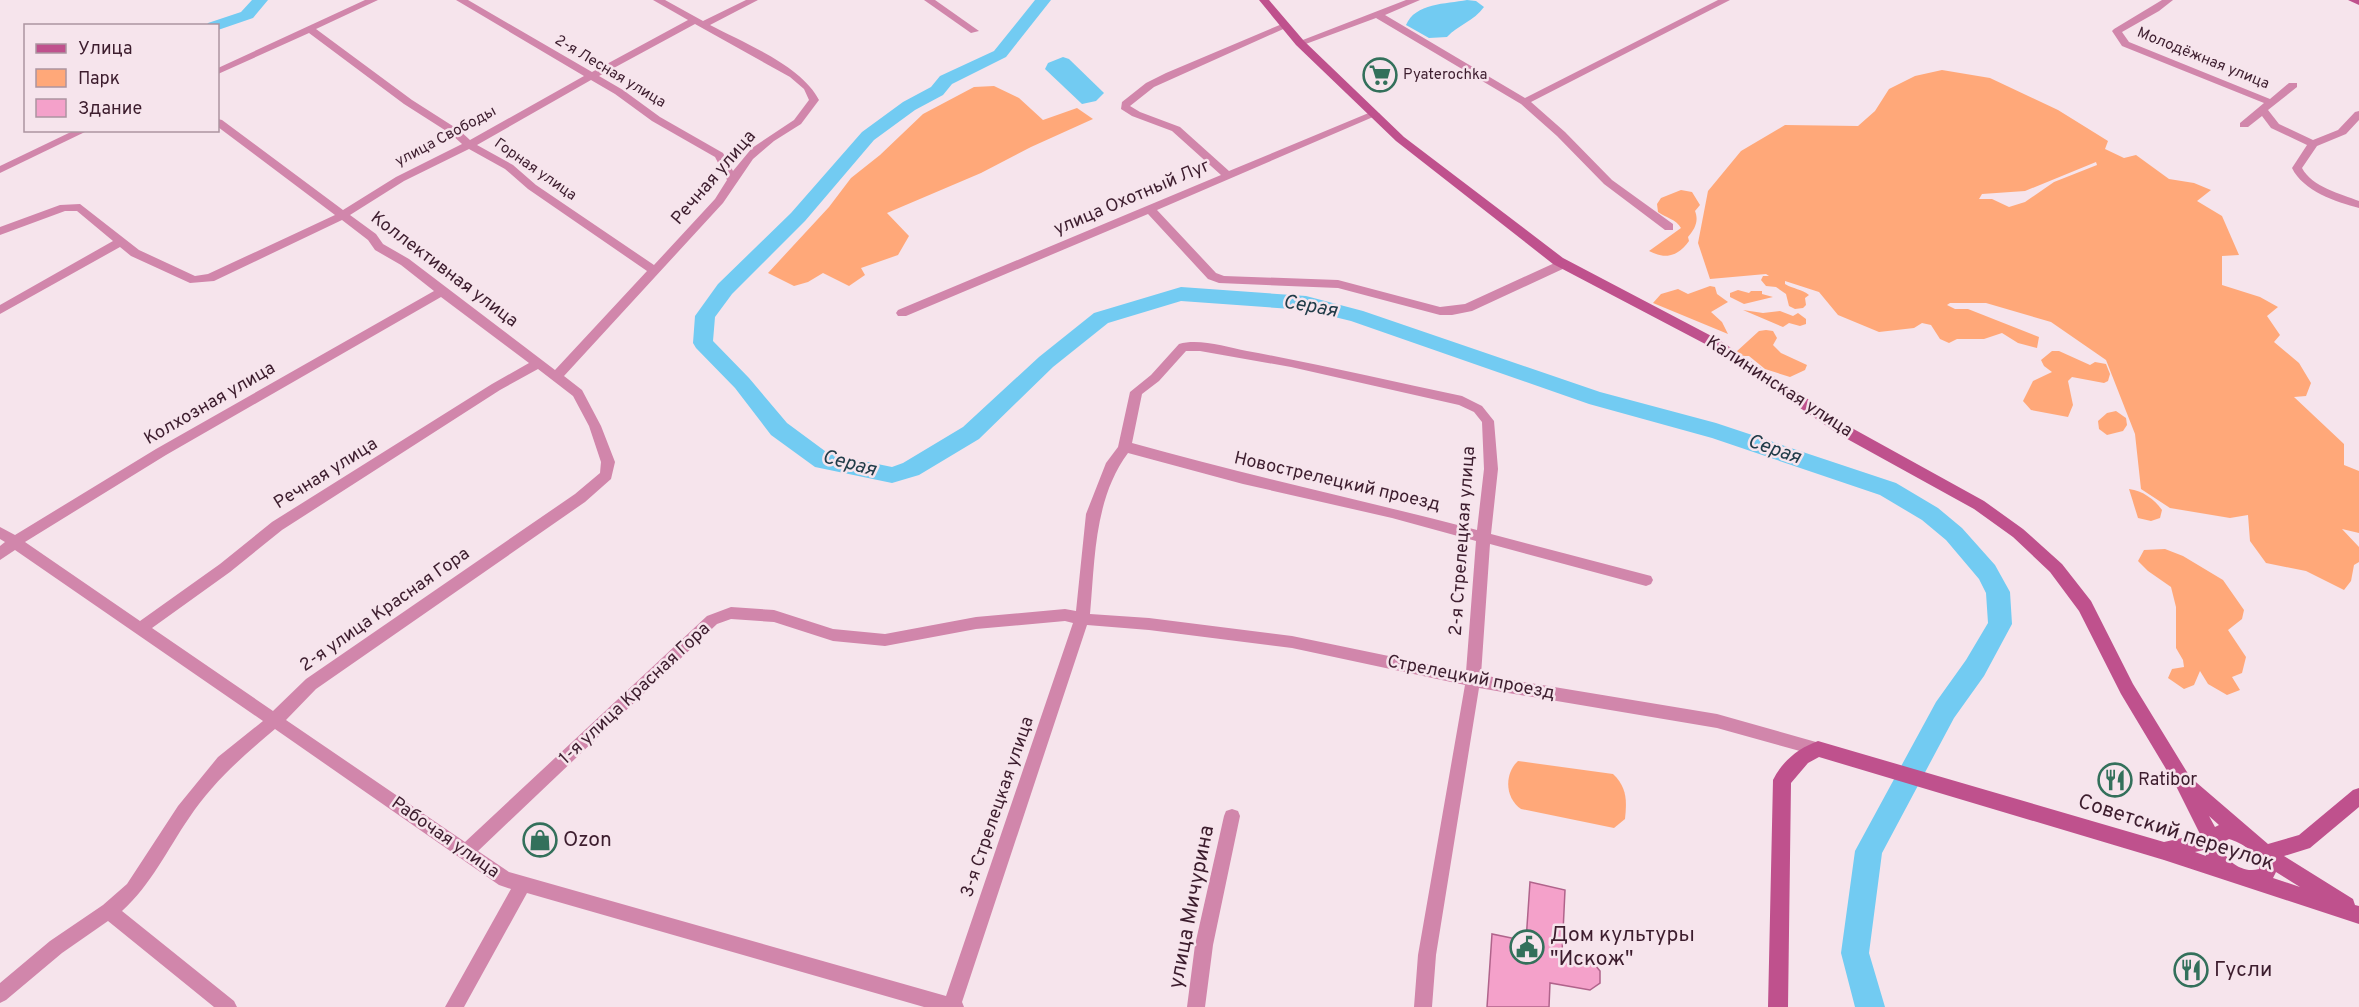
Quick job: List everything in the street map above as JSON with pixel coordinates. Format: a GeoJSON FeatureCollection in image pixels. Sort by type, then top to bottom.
{"type":"FeatureCollection","features":[{"type":"Feature","properties":{"kind":"street"},"geometry":{"type":"LineString","coordinates":[[219,71],[311,30],[325,20],[373,0]]}},
{"type":"Feature","properties":{"kind":"street","name":"2-я Лесная улица"},"geometry":{"type":"LineString","coordinates":[[461,0],[619,92],[656,119],[719,155],[733,181]]}},
{"type":"Feature","properties":{"kind":"street"},"geometry":{"type":"LineString","coordinates":[[658,0],[699,23]]}},
{"type":"Feature","properties":{"kind":"street","name":"улица Свободы"},"geometry":{"type":"LineString","coordinates":[[122,241],[135,252],[194,280],[210,278],[343,215],[400,179],[469,145],[590,76],[699,23],[753,0]]}},
{"type":"Feature","properties":{"kind":"street"},"geometry":{"type":"LineString","coordinates":[[929,0],[974,31]]}},
{"type":"Feature","properties":{"kind":"street","name":"Калининская улица"},"geometry":{"type":"LineString","coordinates":[[1264,0],[1300,43],[1400,139],[1563,264],[1714,343],[1845,431],[1979,505],[2018,533],[2056,568],[2085,606],[2127,690],[2181,778]]}},
{"type":"Feature","properties":{"kind":"street"},"geometry":{"type":"LineString","coordinates":[[1300,43],[1415,0]]}},
{"type":"Feature","properties":{"kind":"street"},"geometry":{"type":"LineString","coordinates":[[1525,102],[1725,0]]}},
{"type":"Feature","properties":{"kind":"street","name":"Молодёжная улица"},"geometry":{"type":"LineString","coordinates":[[2168,0],[2160,8],[2123,25],[2117,31],[2118,36],[2125,44],[2145,53],[2272,103]]}},
{"type":"Feature","properties":{"kind":"street"},"geometry":{"type":"LineString","coordinates":[[2353,0],[2359,2]]}},
{"type":"Feature","properties":{"kind":"street"},"geometry":{"type":"LineString","coordinates":[[1377,14],[1525,102],[1561,134],[1608,182],[1669,227]]}},
{"type":"Feature","properties":{"kind":"street","name":"Речная улица"},"geometry":{"type":"LineString","coordinates":[[557,376],[719,201],[761,145],[806,116],[814,99],[808,88],[794,75],[699,23]]}},
{"type":"Feature","properties":{"kind":"street"},"geometry":{"type":"LineString","coordinates":[[1227,176],[1176,129],[1136,114],[1125,106],[1126,102],[1150,85],[1170,75],[1285,26]]}},
{"type":"Feature","properties":{"kind":"street","name":"Горная улица"},"geometry":{"type":"LineString","coordinates":[[311,30],[408,102],[455,132],[469,145],[509,167],[532,187],[655,271]]}},
{"type":"Feature","properties":{"kind":"street"},"geometry":{"type":"LineString","coordinates":[[2244,125],[2293,85]]}},
{"type":"Feature","properties":{"kind":"street"},"geometry":{"type":"LineString","coordinates":[[2263,110],[2275,126],[2313,144]]}},
{"type":"Feature","properties":{"kind":"street","name":"улица Охотный Луг"},"geometry":{"type":"LineString","coordinates":[[902,313],[1375,114]]}},
{"type":"Feature","properties":{"kind":"street"},"geometry":{"type":"LineString","coordinates":[[2359,114],[2342,132],[2313,144],[2297,168],[2298,175],[2307,182],[2359,205]]}},
{"type":"Feature","properties":{"kind":"street","name":"Коллективная улица"},"geometry":{"type":"LineString","coordinates":[[219,123],[372,237],[379,247],[405,262],[578,393],[595,426],[608,462],[606,475]]}},
{"type":"Feature","properties":{"kind":"street"},"geometry":{"type":"LineString","coordinates":[[0,170],[80,132]]}},
{"type":"Feature","properties":{"kind":"street"},"geometry":{"type":"LineString","coordinates":[[0,231],[64,207],[80,208],[122,241],[0,310]]}},
{"type":"Feature","properties":{"kind":"street"},"geometry":{"type":"LineString","coordinates":[[1149,208],[1212,276],[1237,282],[1338,284],[1440,311],[1468,308],[1563,264]]}},
{"type":"Feature","properties":{"kind":"street","name":"Колхозная улица"},"geometry":{"type":"LineString","coordinates":[[0,554],[16,541],[161,452],[442,292]]}},
{"type":"Feature","properties":{"kind":"street","name":"2-я Стрелецкая улица"},"geometry":{"type":"LineString","coordinates":[[1136,392],[1155,378],[1183,347],[1200,346],[1291,363],[1462,401],[1478,409],[1488,421],[1491,469],[1483,536],[1473,680],[1427,955],[1423,1007]]}},
{"type":"Feature","properties":{"kind":"street","name":"Речная улица"},"geometry":{"type":"LineString","coordinates":[[141,628],[225,568],[277,526],[496,387],[539,363]]}},
{"type":"Feature","properties":{"kind":"street","name":"3-я Стрелецкая улица"},"geometry":{"type":"LineString","coordinates":[[952,1007],[1082,619],[1093,514],[1113,463],[1124,448],[1136,392]]}},
{"type":"Feature","properties":{"kind":"street","name":"Новострелецкий проезд"},"geometry":{"type":"LineString","coordinates":[[1124,448],[1483,536],[1646,580]]}},
{"type":"Feature","properties":{"kind":"street","name":"2-я улица Красная Гора"},"geometry":{"type":"LineString","coordinates":[[0,994],[64,940],[109,912],[133,890],[184,811],[224,762],[275,720],[311,684],[580,498],[606,475]]}},
{"type":"Feature","properties":{"kind":"street","name":"Рабочая улица"},"geometry":{"type":"LineString","coordinates":[[0,532],[505,879],[952,1007]]}},
{"type":"Feature","properties":{"kind":"street","name":"1-я улица Красная Гора"},"geometry":{"type":"LineString","coordinates":[[466,852],[712,620],[731,613],[774,616],[833,635],[885,640],[976,623],[1065,615],[1082,619]]}},
{"type":"Feature","properties":{"kind":"street","name":"Стрелецкий проезд"},"geometry":{"type":"LineString","coordinates":[[1082,619],[1149,624],[1292,642],[1473,680],[1717,721],[1857,759]]}},
{"type":"Feature","properties":{"kind":"street"},"geometry":{"type":"LineString","coordinates":[[1778,1007],[1782,780],[1802,757],[1818,749]]}},
{"type":"Feature","properties":{"kind":"street","name":"Советский переулок"},"geometry":{"type":"LineString","coordinates":[[1857,759],[2163,851],[2359,914]]}},
{"type":"Feature","properties":{"kind":"street"},"geometry":{"type":"LineString","coordinates":[[2181,778],[2243,835],[2256,843],[2269,866],[2265,876],[2254,880],[2240,877],[2217,860],[2211,846],[2212,840],[2181,778]]}},
{"type":"Feature","properties":{"kind":"street"},"geometry":{"type":"LineString","coordinates":[[2264,854],[2304,842],[2359,796]]}},
{"type":"Feature","properties":{"kind":"street","name":"улица Мичурина"},"geometry":{"type":"LineString","coordinates":[[1196,1007],[1204,945],[1232,816]]}},
{"type":"Feature","properties":{"kind":"street"},"geometry":{"type":"LineString","coordinates":[[2163,851],[2212,840],[2223,831],[2243,835]]}},
{"type":"Feature","properties":{"kind":"street"},"geometry":{"type":"LineString","coordinates":[[2264,854],[2359,914]]}},
{"type":"Feature","properties":{"kind":"street"},"geometry":{"type":"LineString","coordinates":[[454,1007],[522,885]]}},
{"type":"Feature","properties":{"kind":"street"},"geometry":{"type":"LineString","coordinates":[[109,912],[228,1007]]}},
{"type":"Feature","properties":{"kind":"green space"},"geometry":{"type":"Polygon","coordinates":[[[1942,70],[1990,78],[2058,110],[2108,141],[2105,149],[2124,158],[2136,155],[2169,179],[2194,183],[2211,190],[2197,201],[2222,216],[2239,255],[2222,256],[2222,285],[2260,297],[2278,307],[2267,316],[2280,335],[2274,342],[2299,363],[2311,383],[2306,396],[2294,397],[2344,444],[2344,465],[2359,471],[2359,533],[2342,529],[2359,547],[2359,562],[2354,565],[2351,581],[2344,590],[2306,571],[2266,563],[2250,541],[2248,515],[2230,518],[2170,508],[2141,489],[2135,434],[2106,360],[2051,322],[1986,303],[1950,303],[1947,305],[1955,309],[1968,309],[2039,337],[2037,348],[2018,343],[2002,333],[1984,339],[1957,339],[1949,343],[1940,339],[1931,325],[1922,323],[1914,328],[1879,332],[1838,315],[1819,292],[1785,281],[1785,284],[1809,295],[1805,298],[1806,305],[1803,308],[1795,309],[1789,306],[1786,294],[1776,287],[1766,286],[1761,280],[1763,276],[1769,276],[1766,274],[1710,279],[1698,243],[1708,191],[1741,151],[1785,125],[1858,126],[1875,111],[1889,89],[1915,76],[1942,70]],[[2096,162],[2025,191],[1982,194],[1979,199],[1992,199],[2009,207],[2025,202],[2054,182],[2097,165],[2096,162]]]}},
{"type":"Feature","properties":{"kind":"green space"},"geometry":{"type":"Polygon","coordinates":[[[994,86],[1019,98],[1043,120],[1077,108],[1093,119],[981,173],[887,213],[909,236],[898,255],[861,268],[865,275],[849,286],[823,273],[808,282],[794,286],[768,273],[829,207],[851,178],[880,155],[923,114],[974,87],[994,86]]]}},
{"type":"Feature","properties":{"kind":"green space"},"geometry":{"type":"Polygon","coordinates":[[[1681,190],[1692,192],[1700,205],[1695,211],[1696,222],[1688,237],[1689,241],[1671,255],[1655,254],[1649,251],[1681,228],[1658,212],[1657,204],[1661,198],[1681,190]]]}},
{"type":"Feature","properties":{"kind":"green space"},"geometry":{"type":"Polygon","coordinates":[[[1710,286],[1715,287],[1717,294],[1728,302],[1711,312],[1722,322],[1728,334],[1653,303],[1661,294],[1678,289],[1688,294],[1710,286]]]}},
{"type":"Feature","properties":{"kind":"green space"},"geometry":{"type":"Polygon","coordinates":[[[1738,290],[1749,293],[1762,291],[1762,294],[1773,297],[1744,304],[1730,297],[1730,293],[1738,290]]]}},
{"type":"Feature","properties":{"kind":"green space"},"geometry":{"type":"Polygon","coordinates":[[[1743,310],[1763,313],[1780,311],[1793,316],[1798,313],[1806,319],[1806,324],[1800,326],[1789,323],[1783,327],[1743,310]]]}},
{"type":"Feature","properties":{"kind":"green space"},"geometry":{"type":"Polygon","coordinates":[[[1759,331],[1773,331],[1777,338],[1773,345],[1781,353],[1807,365],[1805,370],[1790,377],[1765,369],[1749,356],[1736,352],[1759,331]]]}},
{"type":"Feature","properties":{"kind":"green space"},"geometry":{"type":"Polygon","coordinates":[[[2052,351],[2059,351],[2090,365],[2095,362],[2106,364],[2110,374],[2108,381],[2104,383],[2072,377],[2068,381],[2073,405],[2068,417],[2031,410],[2023,401],[2033,381],[2052,372],[2044,366],[2041,360],[2052,351]]]}},
{"type":"Feature","properties":{"kind":"green space"},"geometry":{"type":"Polygon","coordinates":[[[2116,411],[2126,418],[2127,425],[2123,431],[2107,435],[2099,429],[2098,421],[2107,413],[2116,411]]]}},
{"type":"Feature","properties":{"kind":"green space"},"geometry":{"type":"Polygon","coordinates":[[[2129,489],[2148,496],[2155,502],[2162,510],[2160,518],[2151,521],[2138,518],[2129,489]]]}},
{"type":"Feature","properties":{"kind":"green space"},"geometry":{"type":"Polygon","coordinates":[[[2165,549],[2183,556],[2223,580],[2244,610],[2242,619],[2228,630],[2246,657],[2242,673],[2232,677],[2240,690],[2227,695],[2208,684],[2200,671],[2194,685],[2184,689],[2168,678],[2172,669],[2184,667],[2176,648],[2176,607],[2171,587],[2138,561],[2144,550],[2165,549]]]}},
{"type":"Feature","properties":{"kind":"green space"},"geometry":{"type":"Polygon","coordinates":[[[1518,761],[1613,774],[1621,784],[1625,795],[1625,819],[1614,828],[1521,809],[1512,799],[1508,786],[1510,772],[1518,761]]]}},
{"type":"Feature","properties":{"kind":"water"},"geometry":{"type":"Polygon","coordinates":[[[1467,0],[1476,1],[1484,7],[1476,16],[1447,37],[1429,38],[1406,25],[1416,12],[1424,8],[1467,0]]]}},
{"type":"Feature","properties":{"kind":"water"},"geometry":{"type":"Polygon","coordinates":[[[1063,57],[1069,59],[1104,93],[1096,101],[1082,104],[1045,69],[1048,63],[1063,57]]]}},
{"type":"Feature","properties":{"kind":"building","name":"Дом культуры \"Искож\""},"geometry":{"type":"Polygon","coordinates":[[[1530,882],[1565,890],[1562,953],[1591,960],[1600,971],[1600,983],[1590,990],[1550,983],[1549,1007],[1487,1007],[1492,934],[1526,941],[1530,882]]]}},
{"type":"Feature","properties":{"kind":"waterway","name":"Серая"},"geometry":{"type":"LineString","coordinates":[[219,24],[247,15],[260,0]]}},
{"type":"Feature","properties":{"kind":"waterway","name":"Серая"},"geometry":{"type":"LineString","coordinates":[[1043,0],[1000,54],[946,80],[937,91],[909,106],[868,136],[798,217],[725,289],[705,316],[703,343],[742,383],[779,429],[823,461],[892,475],[911,469],[971,433],[1046,362],[1101,318],[1181,294],[1306,303],[1356,316],[1596,399],[1716,431],[1888,489],[1930,514],[1954,534],[1987,572],[1998,592],[2000,624],[1975,668],[1945,710],[1869,851],[1855,953],[1870,1007]]}},
{"type":"Feature","properties":{"kind":"place","name":"Pyaterochka"},"geometry":{"type":"Point","coordinates":[1380,75]}},
{"type":"Feature","properties":{"kind":"place","name":"Ratibor"},"geometry":{"type":"Point","coordinates":[2115,780]}},
{"type":"Feature","properties":{"kind":"place","name":"Ozon"},"geometry":{"type":"Point","coordinates":[540,840]}},
{"type":"Feature","properties":{"kind":"place","name":"Дом культуры \"Искож\""},"geometry":{"type":"Point","coordinates":[1527,947]}},
{"type":"Feature","properties":{"kind":"place","name":"Гусли"},"geometry":{"type":"Point","coordinates":[2191,970]}}]}
